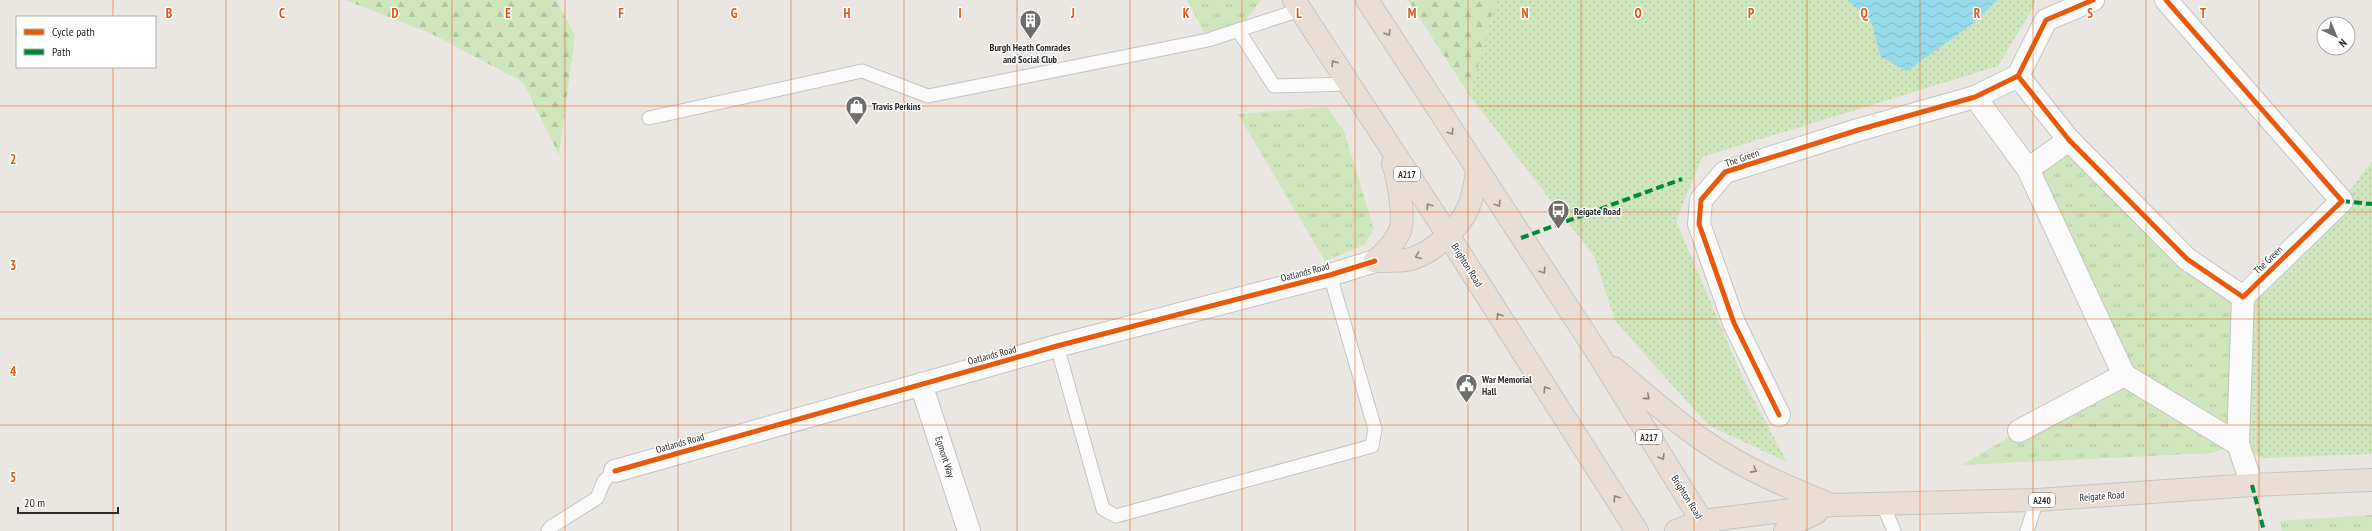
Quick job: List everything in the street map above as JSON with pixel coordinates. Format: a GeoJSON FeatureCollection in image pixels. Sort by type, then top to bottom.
{"type":"FeatureCollection","features":[{"type":"Feature","properties":{"kind":"highway","name":"Brighton Road"},"geometry":{"type":"LineString","coordinates":[[1367,0],[1477,171],[1597,352],[1699,528]]}},
{"type":"Feature","properties":{"kind":"highway","name":"Brighton Road"},"geometry":{"type":"LineString","coordinates":[[1297,5],[1448,235],[1637,531]]}},
{"type":"Feature","properties":{"kind":"highway"},"geometry":{"type":"LineString","coordinates":[[1375,261],[1390,248],[1400,232],[1401,189],[1387,144]]}},
{"type":"Feature","properties":{"kind":"highway"},"geometry":{"type":"LineString","coordinates":[[1375,261],[1407,260],[1426,253],[1448,235],[1465,215],[1474,192],[1477,171]]}},
{"type":"Feature","properties":{"kind":"highway"},"geometry":{"type":"LineString","coordinates":[[1597,352],[1653,402],[1704,441],[1774,482],[1832,505]]}},
{"type":"Feature","properties":{"kind":"highway","name":"Reigate Road"},"geometry":{"type":"LineString","coordinates":[[1832,505],[1883,505],[2037,500],[2252,485],[2372,480]]}},
{"type":"Feature","properties":{"kind":"highway"},"geometry":{"type":"LineString","coordinates":[[1785,531],[1790,525],[1832,505]]}},
{"type":"Feature","properties":{"kind":"highway","name":"A240"},"geometry":{"type":"LineString","coordinates":[[1676,531],[1832,505]]}},
{"type":"Feature","properties":{"kind":"street"},"geometry":{"type":"LineString","coordinates":[[2093,0],[2046,20],[2018,76],[2068,140],[2187,259],[2243,297],[2238,444],[2252,485]]}},
{"type":"Feature","properties":{"kind":"street","name":"The Green"},"geometry":{"type":"LineString","coordinates":[[2166,0],[2342,201],[2243,297]]}},
{"type":"Feature","properties":{"kind":"street","name":"The Green"},"geometry":{"type":"LineString","coordinates":[[1779,415],[1734,323],[1699,224],[1701,200],[1725,172],[1858,130],[1976,97],[2018,76]]}},
{"type":"Feature","properties":{"kind":"street"},"geometry":{"type":"LineString","coordinates":[[1976,97],[2028,169],[2124,375],[2238,444]]}},
{"type":"Feature","properties":{"kind":"street"},"geometry":{"type":"LineString","coordinates":[[2028,169],[2068,140]]}},
{"type":"Feature","properties":{"kind":"street","name":"Oatlands Road"},"geometry":{"type":"LineString","coordinates":[[615,471],[1056,346],[1330,275],[1375,261]]}},
{"type":"Feature","properties":{"kind":"street"},"geometry":{"type":"LineString","coordinates":[[2019,431],[2124,375]]}},
{"type":"Feature","properties":{"kind":"street","name":"Egmont Way"},"geometry":{"type":"LineString","coordinates":[[921,384],[969,531]]}},
{"type":"Feature","properties":{"kind":"lane"},"geometry":{"type":"LineString","coordinates":[[650,118],[862,71],[928,96],[1208,40],[1238,30],[1297,5]]}},
{"type":"Feature","properties":{"kind":"lane"},"geometry":{"type":"LineString","coordinates":[[1238,30],[1274,86],[1348,84]]}},
{"type":"Feature","properties":{"kind":"lane"},"geometry":{"type":"LineString","coordinates":[[1056,346],[1103,509],[1116,516],[1372,446],[1375,429],[1330,275]]}},
{"type":"Feature","properties":{"kind":"lane","name":"Oatlands Road"},"geometry":{"type":"LineString","coordinates":[[548,531],[551,527],[597,498],[604,481],[615,471]]}},
{"type":"Feature","properties":{"kind":"lane"},"geometry":{"type":"LineString","coordinates":[[2027,531],[2037,500]]}},
{"type":"Feature","properties":{"kind":"lane"},"geometry":{"type":"LineString","coordinates":[[1883,505],[1894,531]]}},
{"type":"Feature","properties":{"kind":"green space"},"geometry":{"type":"Polygon","coordinates":[[[345,0],[556,0],[575,35],[559,155],[523,82],[430,33],[345,0]]]}},
{"type":"Feature","properties":{"kind":"green space"},"geometry":{"type":"Polygon","coordinates":[[[1187,0],[1261,0],[1238,30],[1208,40],[1187,0]]]}},
{"type":"Feature","properties":{"kind":"green space"},"geometry":{"type":"Polygon","coordinates":[[[1408,0],[1496,0],[1470,96],[1408,0]]]}},
{"type":"Feature","properties":{"kind":"green space"},"geometry":{"type":"Polygon","coordinates":[[[1496,0],[1847,0],[1871,22],[1881,57],[1907,71],[1971,25],[1998,0],[2035,0],[2034,6],[1998,66],[1702,157],[1676,221],[1746,385],[1787,462],[1708,425],[1615,321],[1594,256],[1470,96],[1496,0]]]}},
{"type":"Feature","properties":{"kind":"green space"},"geometry":{"type":"Polygon","coordinates":[[[1327,107],[1344,131],[1374,229],[1364,245],[1325,261],[1238,114],[1327,107]]]}},
{"type":"Feature","properties":{"kind":"green space"},"geometry":{"type":"Polygon","coordinates":[[[2069,140],[2243,297],[2238,444],[2212,453],[1962,465],[2019,431],[2124,375],[2028,169],[2069,140]]]}},
{"type":"Feature","properties":{"kind":"green space"},"geometry":{"type":"Polygon","coordinates":[[[2372,161],[2372,454],[2263,458],[2238,444],[2243,297],[2342,201],[2372,161]]]}},
{"type":"Feature","properties":{"kind":"green space"},"geometry":{"type":"Polygon","coordinates":[[[2372,515],[2372,531],[2282,531],[2280,521],[2372,515]]]}},
{"type":"Feature","properties":{"kind":"water"},"geometry":{"type":"Polygon","coordinates":[[[1847,0],[1998,0],[1971,25],[1907,71],[1881,57],[1871,22],[1847,0]]]}},
{"type":"Feature","properties":{"kind":"marked path"},"geometry":{"type":"LineString","coordinates":[[1521,238],[1682,179]]}},
{"type":"Feature","properties":{"kind":"marked path"},"geometry":{"type":"LineString","coordinates":[[2342,201],[2372,204]]}},
{"type":"Feature","properties":{"kind":"marked path"},"geometry":{"type":"LineString","coordinates":[[2252,485],[2264,531]]}},
{"type":"Feature","properties":{"kind":"cycle path"},"geometry":{"type":"LineString","coordinates":[[1779,415],[1734,323],[1699,224],[1701,200],[1725,172],[1858,130],[1975,97],[2018,76],[2046,20],[2093,0]]}},
{"type":"Feature","properties":{"kind":"cycle path"},"geometry":{"type":"LineString","coordinates":[[2018,76],[2069,140],[2187,259],[2243,297],[2342,201],[2166,0]]}},
{"type":"Feature","properties":{"kind":"cycle path"},"geometry":{"type":"LineString","coordinates":[[615,471],[1057,346],[1330,275],[1375,261]]}},
{"type":"Feature","properties":{"kind":"place","name":"Burgh Heath Comrades and Social Club"},"geometry":{"type":"Point","coordinates":[1030,40]}},
{"type":"Feature","properties":{"kind":"place","name":"Travis Perkins"},"geometry":{"type":"Point","coordinates":[857,126]}},
{"type":"Feature","properties":{"kind":"place","name":"Reigate Road"},"geometry":{"type":"Point","coordinates":[1558,230]}},
{"type":"Feature","properties":{"kind":"place","name":"War Memorial Hall"},"geometry":{"type":"Point","coordinates":[1466,404]}}]}
